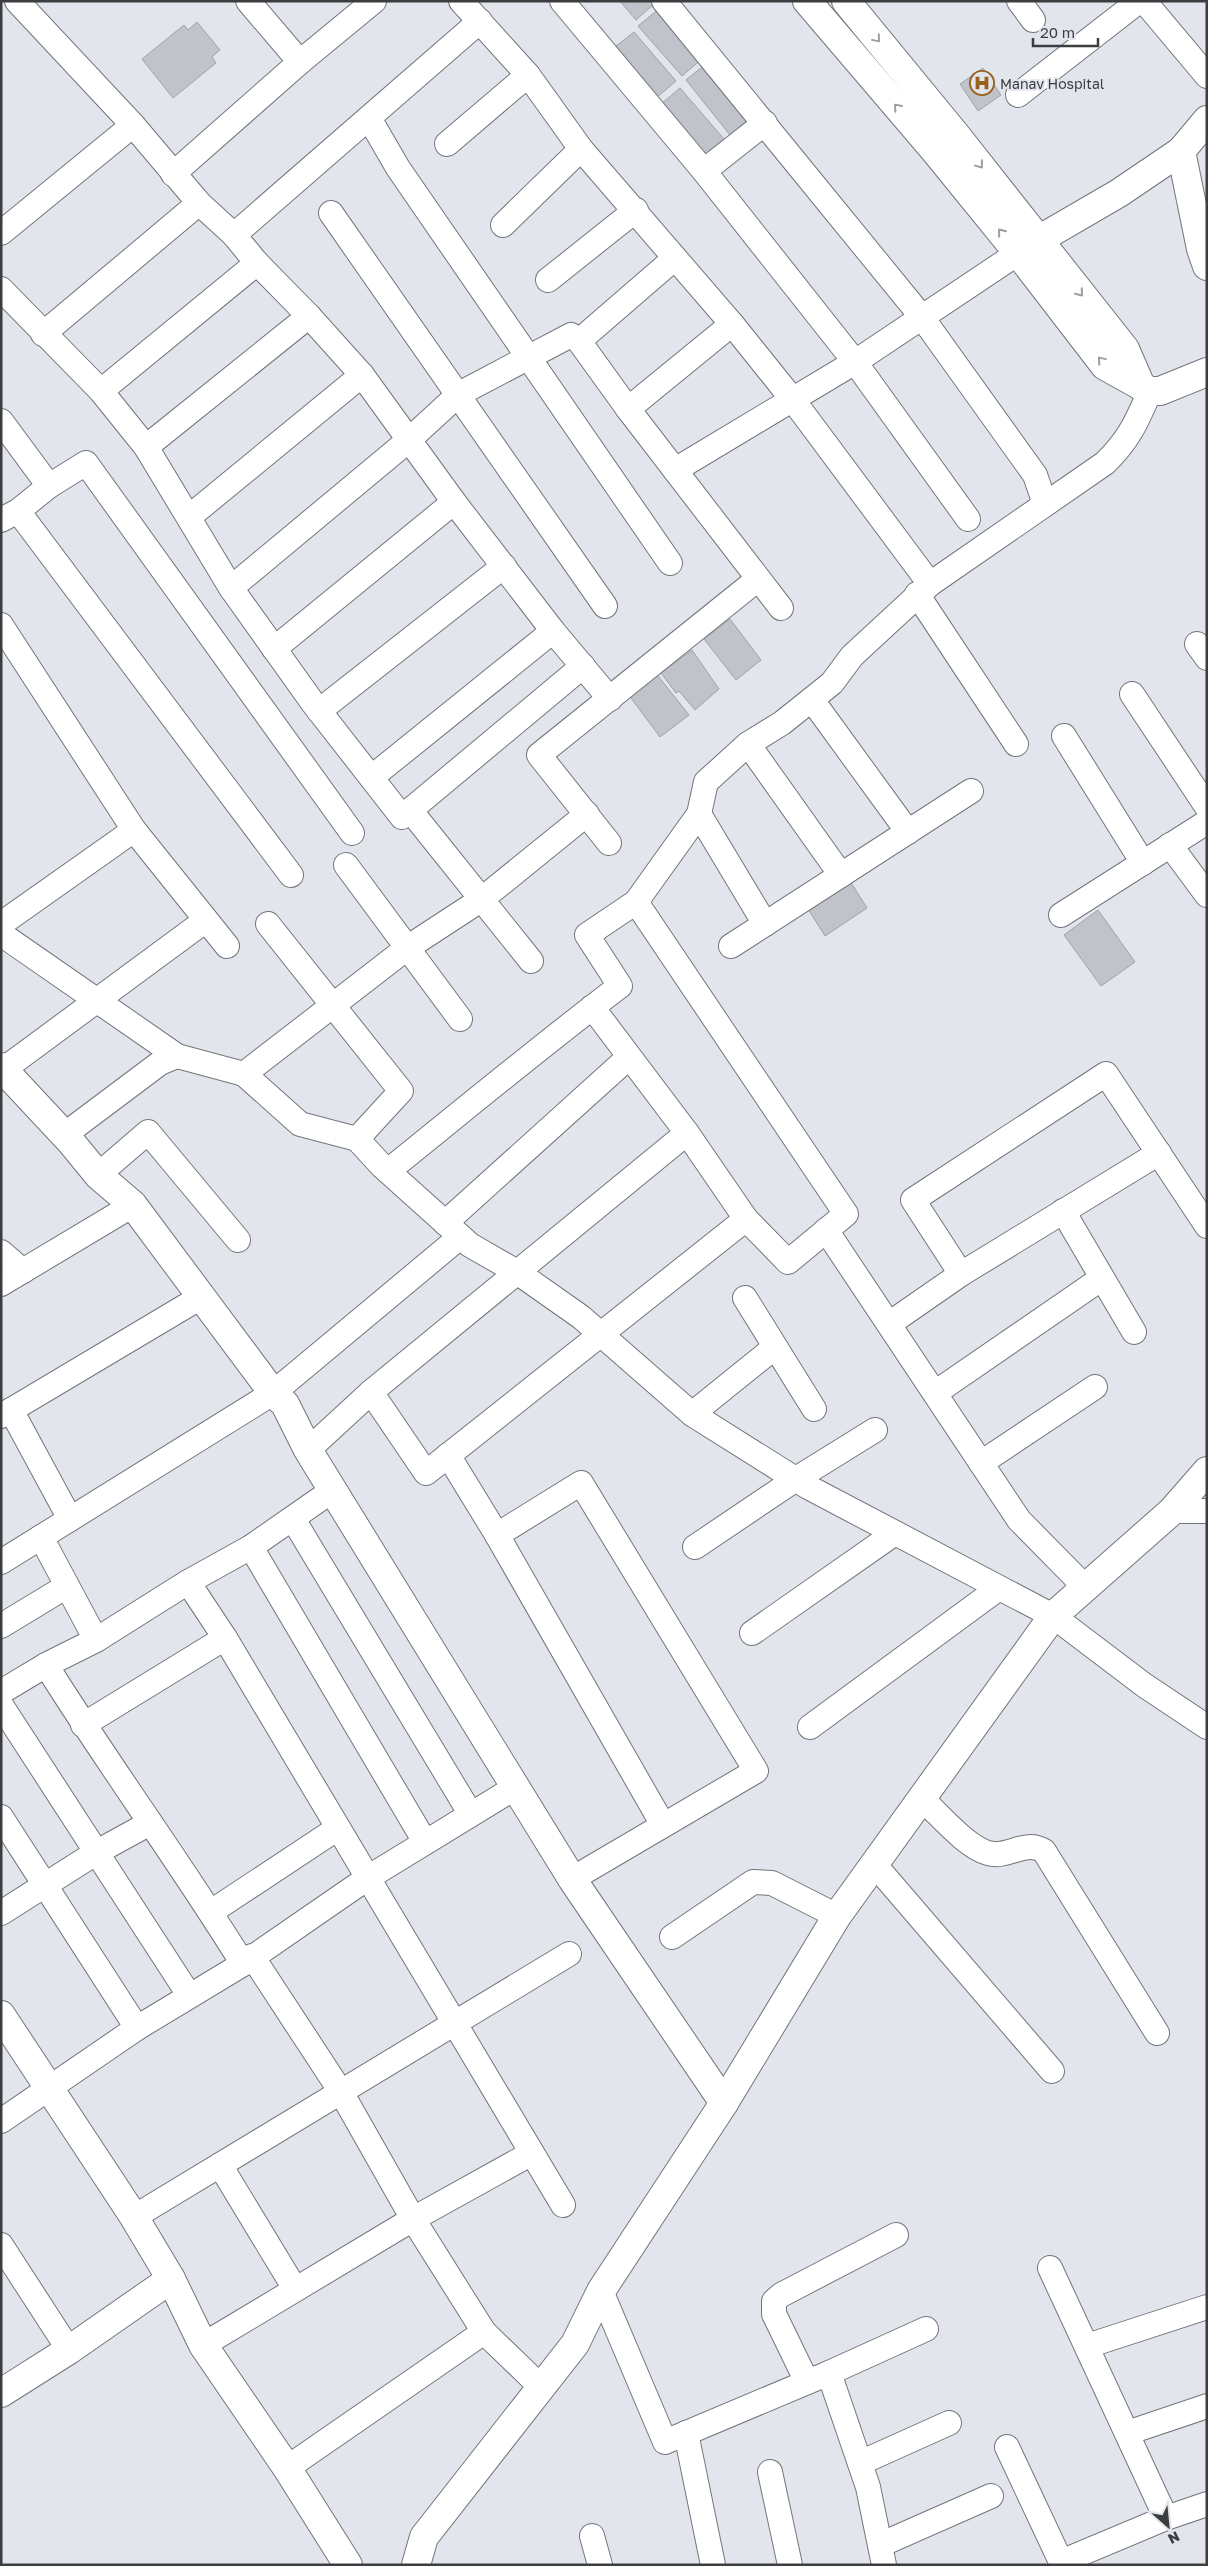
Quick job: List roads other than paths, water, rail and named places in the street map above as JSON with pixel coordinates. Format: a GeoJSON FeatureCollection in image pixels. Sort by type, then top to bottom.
{"type":"FeatureCollection","features":[{"type":"Feature","properties":{"kind":"street"},"geometry":{"type":"LineString","coordinates":[[17,1],[133,125],[172,174],[199,203],[234,235],[257,263],[309,316],[362,375],[454,502],[554,631],[610,699]]}},
{"type":"Feature","properties":{"kind":"street"},"geometry":{"type":"LineString","coordinates":[[248,1],[300,62]]}},
{"type":"Feature","properties":{"kind":"street"},"geometry":{"type":"LineString","coordinates":[[461,1],[528,76],[581,149],[636,210],[793,400],[924,589],[1016,744]]}},
{"type":"Feature","properties":{"kind":"street"},"geometry":{"type":"LineString","coordinates":[[562,1],[704,171],[855,362],[968,519]]}},
{"type":"Feature","properties":{"kind":"street"},"geometry":{"type":"LineString","coordinates":[[664,1],[921,316],[1034,475],[1045,504]]}},
{"type":"Feature","properties":{"kind":"street"},"geometry":{"type":"LineString","coordinates":[[1018,95],[1140,1]]}},
{"type":"Feature","properties":{"kind":"street"},"geometry":{"type":"LineString","coordinates":[[1144,1],[1207,76]]}},
{"type":"Feature","properties":{"kind":"street"},"geometry":{"type":"LineString","coordinates":[[388,1171],[620,986],[588,935],[636,902],[699,814],[706,782],[748,744],[782,723],[832,683],[852,656],[924,589],[1104,463],[1133,431],[1146,388],[1125,349],[1027,247],[935,151],[815,11],[848,2],[956,134],[1027,247]]}},
{"type":"Feature","properties":{"kind":"street"},"geometry":{"type":"LineString","coordinates":[[172,174],[300,62],[361,5]]}},
{"type":"Feature","properties":{"kind":"street"},"geometry":{"type":"LineString","coordinates":[[234,235],[480,21]]}},
{"type":"Feature","properties":{"kind":"street"},"geometry":{"type":"LineString","coordinates":[[447,144],[528,76]]}},
{"type":"Feature","properties":{"kind":"street"},"geometry":{"type":"LineString","coordinates":[[369,118],[398,168],[530,357],[670,563]]}},
{"type":"Feature","properties":{"kind":"street"},"geometry":{"type":"LineString","coordinates":[[675,470],[855,362],[921,316],[1027,247],[1119,193],[1181,151],[1207,120]]}},
{"type":"Feature","properties":{"kind":"street"},"geometry":{"type":"LineString","coordinates":[[704,171],[765,123]]}},
{"type":"Feature","properties":{"kind":"street"},"geometry":{"type":"LineString","coordinates":[[1,233],[133,125]]}},
{"type":"Feature","properties":{"kind":"street"},"geometry":{"type":"LineString","coordinates":[[503,225],[581,149]]}},
{"type":"Feature","properties":{"kind":"street"},"geometry":{"type":"LineString","coordinates":[[1181,151],[1198,192],[1207,266]]}},
{"type":"Feature","properties":{"kind":"street"},"geometry":{"type":"LineString","coordinates":[[42,334],[199,203]]}},
{"type":"Feature","properties":{"kind":"street"},"geometry":{"type":"LineString","coordinates":[[548,280],[636,210]]}},
{"type":"Feature","properties":{"kind":"street"},"geometry":{"type":"LineString","coordinates":[[331,212],[605,606]]}},
{"type":"Feature","properties":{"kind":"street"},"geometry":{"type":"LineString","coordinates":[[580,341],[675,258]]}},
{"type":"Feature","properties":{"kind":"street"},"geometry":{"type":"LineString","coordinates":[[101,391],[257,263]]}},
{"type":"Feature","properties":{"kind":"street"},"geometry":{"type":"LineString","coordinates":[[1,289],[42,334],[101,391],[146,447],[231,588],[319,711],[402,816],[583,666]]}},
{"type":"Feature","properties":{"kind":"street"},"geometry":{"type":"LineString","coordinates":[[146,447],[309,316]]}},
{"type":"Feature","properties":{"kind":"street"},"geometry":{"type":"LineString","coordinates":[[628,409],[732,324]]}},
{"type":"Feature","properties":{"kind":"street"},"geometry":{"type":"LineString","coordinates":[[231,588],[410,439],[459,394],[571,335],[580,341],[628,409],[781,608]]}},
{"type":"Feature","properties":{"kind":"street"},"geometry":{"type":"LineString","coordinates":[[1146,388],[1166,389],[1207,372]]}},
{"type":"Feature","properties":{"kind":"street"},"geometry":{"type":"LineString","coordinates":[[189,517],[362,375]]}},
{"type":"Feature","properties":{"kind":"street"},"geometry":{"type":"LineString","coordinates":[[1,421],[49,486]]}},
{"type":"Feature","properties":{"kind":"street"},"geometry":{"type":"LineString","coordinates":[[291,875],[10,516],[49,486],[86,463],[352,833]]}},
{"type":"Feature","properties":{"kind":"street"},"geometry":{"type":"LineString","coordinates":[[274,649],[454,502]]}},
{"type":"Feature","properties":{"kind":"street"},"geometry":{"type":"LineString","coordinates":[[319,711],[504,566]]}},
{"type":"Feature","properties":{"kind":"street"},"geometry":{"type":"LineString","coordinates":[[609,843],[539,755],[758,579]]}},
{"type":"Feature","properties":{"kind":"street"},"geometry":{"type":"LineString","coordinates":[[1,625],[134,830],[227,946]]}},
{"type":"Feature","properties":{"kind":"street"},"geometry":{"type":"LineString","coordinates":[[372,777],[554,631]]}},
{"type":"Feature","properties":{"kind":"street"},"geometry":{"type":"LineString","coordinates":[[1132,694],[1207,808]]}},
{"type":"Feature","properties":{"kind":"street"},"geometry":{"type":"LineString","coordinates":[[812,700],[908,832]]}},
{"type":"Feature","properties":{"kind":"street"},"geometry":{"type":"LineString","coordinates":[[1064,736],[1143,863]]}},
{"type":"Feature","properties":{"kind":"street"},"geometry":{"type":"LineString","coordinates":[[748,744],[841,875]]}},
{"type":"Feature","properties":{"kind":"street"},"geometry":{"type":"LineString","coordinates":[[730,946],[971,792]]}},
{"type":"Feature","properties":{"kind":"street"},"geometry":{"type":"LineString","coordinates":[[410,810],[531,961]]}},
{"type":"Feature","properties":{"kind":"street"},"geometry":{"type":"LineString","coordinates":[[244,1074],[406,948],[482,899],[587,814]]}},
{"type":"Feature","properties":{"kind":"street"},"geometry":{"type":"LineString","coordinates":[[699,814],[765,924]]}},
{"type":"Feature","properties":{"kind":"street"},"geometry":{"type":"LineString","coordinates":[[1061,915],[1207,822]]}},
{"type":"Feature","properties":{"kind":"street"},"geometry":{"type":"LineString","coordinates":[[1,924],[134,830]]}},
{"type":"Feature","properties":{"kind":"street"},"geometry":{"type":"LineString","coordinates":[[1170,846],[1207,895]]}},
{"type":"Feature","properties":{"kind":"street"},"geometry":{"type":"LineString","coordinates":[[346,865],[460,1019]]}},
{"type":"Feature","properties":{"kind":"street"},"geometry":{"type":"LineString","coordinates":[[592,1008],[687,1133],[746,1219],[788,1262],[846,1214],[636,902]]}},
{"type":"Feature","properties":{"kind":"street"},"geometry":{"type":"LineString","coordinates":[[206,920],[3,1068],[98,1175],[133,1205],[273,1393],[285,1404],[308,1450],[572,1879],[724,2103]]}},
{"type":"Feature","properties":{"kind":"street"},"geometry":{"type":"LineString","coordinates":[[268,924],[401,1091],[358,1139]]}},
{"type":"Feature","properties":{"kind":"street"},"geometry":{"type":"LineString","coordinates":[[1,934],[177,1056],[244,1074],[300,1124],[358,1139],[388,1171],[470,1245],[517,1272],[581,1317],[692,1414],[796,1479],[1053,1616],[1144,1685],[1207,1727]]}},
{"type":"Feature","properties":{"kind":"street"},"geometry":{"type":"LineString","coordinates":[[64,1135],[160,1063],[177,1056]]}},
{"type":"Feature","properties":{"kind":"street"},"geometry":{"type":"LineString","coordinates":[[2,1559],[70,1520],[273,1393],[453,1230],[629,1057]]}},
{"type":"Feature","properties":{"kind":"street"},"geometry":{"type":"LineString","coordinates":[[961,1274],[913,1200],[1106,1074],[1207,1226]]}},
{"type":"Feature","properties":{"kind":"street"},"geometry":{"type":"LineString","coordinates":[[98,1175],[148,1132],[238,1240]]}},
{"type":"Feature","properties":{"kind":"street"},"geometry":{"type":"LineString","coordinates":[[308,1450],[371,1392],[687,1133]]}},
{"type":"Feature","properties":{"kind":"street"},"geometry":{"type":"LineString","coordinates":[[889,1324],[961,1274],[1159,1153]]}},
{"type":"Feature","properties":{"kind":"street"},"geometry":{"type":"LineString","coordinates":[[1,1284],[133,1205]]}},
{"type":"Feature","properties":{"kind":"street"},"geometry":{"type":"LineString","coordinates":[[1063,1211],[1134,1332]]}},
{"type":"Feature","properties":{"kind":"street"},"geometry":{"type":"LineString","coordinates":[[371,1392],[426,1473],[746,1219]]}},
{"type":"Feature","properties":{"kind":"street"},"geometry":{"type":"LineString","coordinates":[[826,1230],[1019,1520],[1084,1586]]}},
{"type":"Feature","properties":{"kind":"street"},"geometry":{"type":"LineString","coordinates":[[1,1252],[23,1271]]}},
{"type":"Feature","properties":{"kind":"street"},"geometry":{"type":"LineString","coordinates":[[935,1393],[1102,1278]]}},
{"type":"Feature","properties":{"kind":"street"},"geometry":{"type":"LineString","coordinates":[[70,1520],[6,1413],[201,1297]]}},
{"type":"Feature","properties":{"kind":"street"},"geometry":{"type":"LineString","coordinates":[[745,1298],[814,1409]]}},
{"type":"Feature","properties":{"kind":"street"},"geometry":{"type":"LineString","coordinates":[[692,1414],[776,1347]]}},
{"type":"Feature","properties":{"kind":"street"},"geometry":{"type":"LineString","coordinates":[[981,1463],[1095,1387]]}},
{"type":"Feature","properties":{"kind":"street"},"geometry":{"type":"LineString","coordinates":[[695,1547],[796,1479],[876,1430]]}},
{"type":"Feature","properties":{"kind":"street"},"geometry":{"type":"LineString","coordinates":[[448,1455],[497,1535],[663,1825]]}},
{"type":"Feature","properties":{"kind":"street"},"geometry":{"type":"LineString","coordinates":[[416,2565],[424,2537],[575,2344],[602,2291],[724,2103],[837,1916],[1053,1616],[1084,1586],[1172,1511],[1207,1470]]}},
{"type":"Feature","properties":{"kind":"street"},"geometry":{"type":"LineString","coordinates":[[497,1535],[581,1483],[756,1771],[572,1879]]}},
{"type":"Feature","properties":{"kind":"street"},"geometry":{"type":"LineString","coordinates":[[1,1692],[46,1665],[96,1640],[188,1582],[251,1547],[333,1490]]}},
{"type":"Feature","properties":{"kind":"street"},"geometry":{"type":"LineString","coordinates":[[1172,1511],[1207,1511]]}},
{"type":"Feature","properties":{"kind":"street"},"geometry":{"type":"LineString","coordinates":[[293,1519],[470,1813]]}},
{"type":"Feature","properties":{"kind":"street"},"geometry":{"type":"LineString","coordinates":[[752,1634],[895,1533]]}},
{"type":"Feature","properties":{"kind":"street"},"geometry":{"type":"LineString","coordinates":[[41,1537],[96,1640]]}},
{"type":"Feature","properties":{"kind":"street"},"geometry":{"type":"LineString","coordinates":[[251,1547],[425,1842]]}},
{"type":"Feature","properties":{"kind":"street"},"geometry":{"type":"LineString","coordinates":[[188,1582],[225,1638],[369,1877],[563,2205]]}},
{"type":"Feature","properties":{"kind":"street"},"geometry":{"type":"LineString","coordinates":[[1,1626],[67,1586]]}},
{"type":"Feature","properties":{"kind":"street"},"geometry":{"type":"LineString","coordinates":[[810,1727],[1000,1588]]}},
{"type":"Feature","properties":{"kind":"street"},"geometry":{"type":"LineString","coordinates":[[83,1725],[225,1638]]}},
{"type":"Feature","properties":{"kind":"street"},"geometry":{"type":"LineString","coordinates":[[46,1665],[83,1725],[211,1912],[341,2092],[413,2219],[484,2332],[541,2387]]}},
{"type":"Feature","properties":{"kind":"street"},"geometry":{"type":"LineString","coordinates":[[1,1705],[189,1994]]}},
{"type":"Feature","properties":{"kind":"street"},"geometry":{"type":"LineString","coordinates":[[1,2121],[137,2028],[189,1994],[247,1960],[369,1877],[470,1813],[516,1787]]}},
{"type":"Feature","properties":{"kind":"street"},"geometry":{"type":"LineString","coordinates":[[922,1799],[974,1846],[988,1853],[996,1854],[1026,1846],[1036,1846],[1044,1851],[1157,2033]]}},
{"type":"Feature","properties":{"kind":"street"},"geometry":{"type":"LineString","coordinates":[[1,1817],[137,2028]]}},
{"type":"Feature","properties":{"kind":"street"},"geometry":{"type":"LineString","coordinates":[[1,1912],[97,1852],[150,1822]]}},
{"type":"Feature","properties":{"kind":"street"},"geometry":{"type":"LineString","coordinates":[[211,1912],[338,1828]]}},
{"type":"Feature","properties":{"kind":"street"},"geometry":{"type":"LineString","coordinates":[[875,1865],[1052,2072]]}},
{"type":"Feature","properties":{"kind":"street"},"geometry":{"type":"LineString","coordinates":[[672,1938],[745,1887],[762,1881],[772,1883],[837,1916]]}},
{"type":"Feature","properties":{"kind":"street"},"geometry":{"type":"LineString","coordinates":[[134,2217],[569,1954]]}},
{"type":"Feature","properties":{"kind":"street"},"geometry":{"type":"LineString","coordinates":[[1,2015],[134,2217],[171,2279],[203,2345],[287,2468],[348,2565]]}},
{"type":"Feature","properties":{"kind":"street"},"geometry":{"type":"LineString","coordinates":[[203,2345],[413,2219],[532,2154]]}},
{"type":"Feature","properties":{"kind":"street"},"geometry":{"type":"LineString","coordinates":[[220,2165],[295,2290]]}},
{"type":"Feature","properties":{"kind":"street"},"geometry":{"type":"LineString","coordinates":[[807,2382],[774,2314],[774,2301],[780,2295],[896,2235]]}},
{"type":"Feature","properties":{"kind":"street"},"geometry":{"type":"LineString","coordinates":[[1,2245],[69,2350]]}},
{"type":"Feature","properties":{"kind":"street"},"geometry":{"type":"LineString","coordinates":[[1050,2268],[1166,2518]]}},
{"type":"Feature","properties":{"kind":"street"},"geometry":{"type":"LineString","coordinates":[[1,2393],[69,2350],[171,2279]]}},
{"type":"Feature","properties":{"kind":"street"},"geometry":{"type":"LineString","coordinates":[[602,2291],[665,2442],[829,2373],[926,2329]]}},
{"type":"Feature","properties":{"kind":"street"},"geometry":{"type":"LineString","coordinates":[[1087,2346],[1207,2307]]}},
{"type":"Feature","properties":{"kind":"street"},"geometry":{"type":"LineString","coordinates":[[287,2468],[484,2332]]}},
{"type":"Feature","properties":{"kind":"street"},"geometry":{"type":"LineString","coordinates":[[829,2373],[868,2487],[882,2555],[991,2496]]}},
{"type":"Feature","properties":{"kind":"street"},"geometry":{"type":"LineString","coordinates":[[1127,2433],[1207,2406]]}},
{"type":"Feature","properties":{"kind":"street"},"geometry":{"type":"LineString","coordinates":[[860,2463],[949,2423]]}},
{"type":"Feature","properties":{"kind":"street"},"geometry":{"type":"LineString","coordinates":[[686,2433],[713,2565]]}},
{"type":"Feature","properties":{"kind":"street"},"geometry":{"type":"LineString","coordinates":[[1007,2447],[1062,2564],[1166,2518],[1207,2504]]}},
{"type":"Feature","properties":{"kind":"street"},"geometry":{"type":"LineString","coordinates":[[770,2472],[790,2565]]}},
{"type":"Feature","properties":{"kind":"street"},"geometry":{"type":"LineString","coordinates":[[592,2536],[600,2565]]}},
{"type":"Feature","properties":{"kind":"place","name":"Manav Hospital"},"geometry":{"type":"Point","coordinates":[982,83]}}]}
